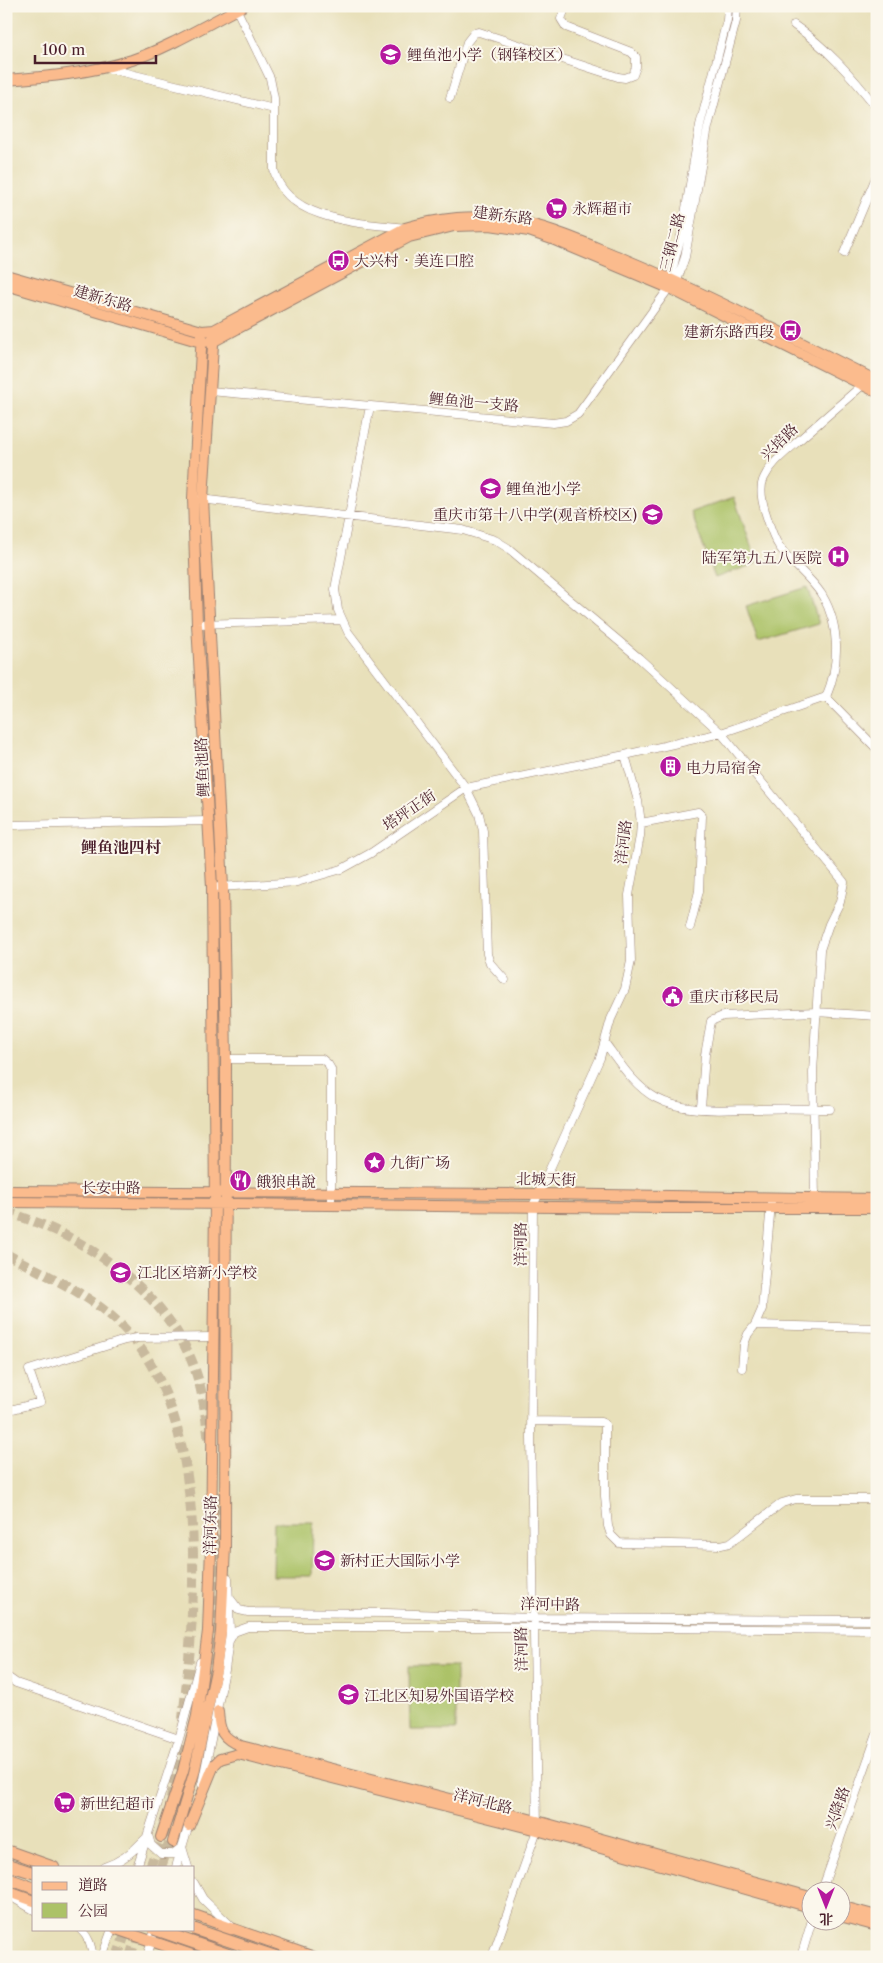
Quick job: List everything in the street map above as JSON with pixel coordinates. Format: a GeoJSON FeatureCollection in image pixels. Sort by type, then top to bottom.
{"type":"FeatureCollection","features":[{"type":"Feature","properties":{"kind":"highway"},"geometry":{"type":"LineString","coordinates":[[6,1864],[32,1873]]}},
{"type":"Feature","properties":{"kind":"highway"},"geometry":{"type":"LineString","coordinates":[[6,1878],[32,1887]]}},
{"type":"Feature","properties":{"kind":"highway"},"geometry":{"type":"LineString","coordinates":[[195,1929],[277,1957]]}},
{"type":"Feature","properties":{"kind":"highway"},"geometry":{"type":"LineString","coordinates":[[158,1930],[235,1957]]}},
{"type":"Feature","properties":{"kind":"main road"},"geometry":{"type":"LineString","coordinates":[[6,80],[40,78],[102,68],[132,60],[236,7]]}},
{"type":"Feature","properties":{"kind":"main road"},"geometry":{"type":"LineString","coordinates":[[6,74],[85,66],[129,55],[236,7]]}},
{"type":"Feature","properties":{"kind":"main road","name":"建新东路"},"geometry":{"type":"LineString","coordinates":[[214,336],[405,228],[453,217],[472,216],[510,220],[554,230],[672,282],[870,381],[877,392]]}},
{"type":"Feature","properties":{"kind":"main road","name":"建新东路"},"geometry":{"type":"LineString","coordinates":[[6,285],[202,337],[214,336],[409,237],[454,226],[490,225],[529,231],[552,238],[672,282]]}},
{"type":"Feature","properties":{"kind":"main road","name":"建新东路"},"geometry":{"type":"LineString","coordinates":[[6,275],[202,337]]}},
{"type":"Feature","properties":{"kind":"main road","name":"鲤鱼池路"},"geometry":{"type":"LineString","coordinates":[[214,336],[198,499],[209,623],[223,887],[226,1203]]}},
{"type":"Feature","properties":{"kind":"main road","name":"鲤鱼池路"},"geometry":{"type":"LineString","coordinates":[[202,337],[197,624],[212,887],[215,1203]]}},
{"type":"Feature","properties":{"kind":"main road","name":"长安中路"},"geometry":{"type":"LineString","coordinates":[[6,1191],[214,1192]]}},
{"type":"Feature","properties":{"kind":"main road","name":"北城天街"},"geometry":{"type":"LineString","coordinates":[[214,1192],[538,1194],[771,1203]]}},
{"type":"Feature","properties":{"kind":"main road","name":"北城天街"},"geometry":{"type":"LineString","coordinates":[[215,1203],[533,1206],[815,1203],[877,1200]]}},
{"type":"Feature","properties":{"kind":"main road","name":"长安中路"},"geometry":{"type":"LineString","coordinates":[[6,1202],[215,1203]]}},
{"type":"Feature","properties":{"kind":"main road","name":"洋河东路"},"geometry":{"type":"LineString","coordinates":[[161,1838],[183,1771],[197,1716],[208,1631],[211,1547],[215,1203]]}},
{"type":"Feature","properties":{"kind":"main road","name":"洋河东路"},"geometry":{"type":"LineString","coordinates":[[178,1844],[216,1670],[221,1632],[225,1547],[226,1203]]}},
{"type":"Feature","properties":{"kind":"main road","name":"北城天街"},"geometry":{"type":"LineString","coordinates":[[815,1203],[877,1208]]}},
{"type":"Feature","properties":{"kind":"main road","name":"洋河北路"},"geometry":{"type":"LineString","coordinates":[[218,1711],[219,1725],[225,1737],[241,1746],[800,1894]]}},
{"type":"Feature","properties":{"kind":"main road","name":"洋河北路"},"geometry":{"type":"LineString","coordinates":[[189,1826],[214,1765],[220,1759],[238,1754],[537,1826],[800,1904]]}},
{"type":"Feature","properties":{"kind":"main road"},"geometry":{"type":"LineString","coordinates":[[6,1850],[51,1866]]}},
{"type":"Feature","properties":{"kind":"main road"},"geometry":{"type":"LineString","coordinates":[[6,1892],[32,1900]]}},
{"type":"Feature","properties":{"kind":"main road"},"geometry":{"type":"LineString","coordinates":[[850,1909],[877,1916]]}},
{"type":"Feature","properties":{"kind":"main road"},"geometry":{"type":"LineString","coordinates":[[195,1914],[314,1957]]}},
{"type":"Feature","properties":{"kind":"main road"},"geometry":{"type":"LineString","coordinates":[[850,1919],[877,1926]]}},
{"type":"Feature","properties":{"kind":"main road"},"geometry":{"type":"LineString","coordinates":[[214,1957],[210,1951],[211,1942],[215,1934],[222,1930],[235,1929]]}},
{"type":"Feature","properties":{"kind":"main road"},"geometry":{"type":"LineString","coordinates":[[117,1930],[198,1957]]}},
{"type":"Feature","properties":{"kind":"street"},"geometry":{"type":"LineString","coordinates":[[450,98],[467,42],[474,33],[479,32],[618,78],[633,75],[636,67],[636,57],[631,52],[566,27],[561,19],[566,6]]}},
{"type":"Feature","properties":{"kind":"street","name":"三钢二路"},"geometry":{"type":"LineString","coordinates":[[672,282],[700,125],[727,20],[728,6]]}},
{"type":"Feature","properties":{"kind":"street","name":"三钢二路"},"geometry":{"type":"LineString","coordinates":[[672,282],[685,257],[708,126],[736,22],[737,6]]}},
{"type":"Feature","properties":{"kind":"street"},"geometry":{"type":"LineString","coordinates":[[236,7],[270,78],[274,109],[274,170],[276,180],[282,189],[295,201],[318,214],[405,228]]}},
{"type":"Feature","properties":{"kind":"street"},"geometry":{"type":"LineString","coordinates":[[794,25],[814,39],[848,72],[877,108]]}},
{"type":"Feature","properties":{"kind":"street"},"geometry":{"type":"LineString","coordinates":[[102,68],[274,109]]}},
{"type":"Feature","properties":{"kind":"street"},"geometry":{"type":"LineString","coordinates":[[844,252],[877,175]]}},
{"type":"Feature","properties":{"kind":"street","name":"鲤鱼池一支路"},"geometry":{"type":"LineString","coordinates":[[210,391],[553,423],[566,421],[582,410],[672,282]]}},
{"type":"Feature","properties":{"kind":"street","name":"兴培路"},"geometry":{"type":"LineString","coordinates":[[826,697],[833,681],[836,665],[835,638],[829,610],[811,580],[779,546],[762,502],[762,490],[764,480],[778,460],[870,381]]}},
{"type":"Feature","properties":{"kind":"street"},"geometry":{"type":"LineString","coordinates":[[370,406],[335,589],[338,610],[348,632],[466,788],[479,814],[483,831],[487,954],[490,962],[505,980]]}},
{"type":"Feature","properties":{"kind":"street"},"geometry":{"type":"LineString","coordinates":[[198,499],[463,530],[495,540],[508,548],[639,658],[720,734],[844,882],[840,902],[829,924],[820,950],[816,1012],[814,1109],[815,1203]]}},
{"type":"Feature","properties":{"kind":"street"},"geometry":{"type":"LineString","coordinates":[[197,624],[342,620]]}},
{"type":"Feature","properties":{"kind":"street"},"geometry":{"type":"LineString","coordinates":[[625,756],[720,734],[826,697],[877,749]]}},
{"type":"Feature","properties":{"kind":"street","name":"塔坪正街"},"geometry":{"type":"LineString","coordinates":[[212,887],[297,882],[342,870],[371,853],[466,788],[625,756]]}},
{"type":"Feature","properties":{"kind":"street","name":"洋河路"},"geometry":{"type":"LineString","coordinates":[[492,1957],[537,1826],[531,1422],[533,1206],[577,1111],[605,1042],[611,1019],[625,989],[631,961],[629,894],[641,823],[638,801],[625,756]]}},
{"type":"Feature","properties":{"kind":"street"},"geometry":{"type":"LineString","coordinates":[[641,823],[698,812],[702,816],[700,891],[690,927]]}},
{"type":"Feature","properties":{"kind":"street"},"geometry":{"type":"LineString","coordinates":[[10,825],[208,821]]}},
{"type":"Feature","properties":{"kind":"street"},"geometry":{"type":"LineString","coordinates":[[701,1108],[705,1055],[711,1021],[723,1016],[816,1012],[877,1016]]}},
{"type":"Feature","properties":{"kind":"street"},"geometry":{"type":"LineString","coordinates":[[605,1042],[625,1070],[640,1086],[656,1098],[684,1107],[830,1109]]}},
{"type":"Feature","properties":{"kind":"street"},"geometry":{"type":"LineString","coordinates":[[226,1059],[322,1059],[328,1064],[331,1069],[331,1204]]}},
{"type":"Feature","properties":{"kind":"street"},"geometry":{"type":"LineString","coordinates":[[742,1368],[744,1344],[748,1334],[756,1325],[762,1309],[771,1203]]}},
{"type":"Feature","properties":{"kind":"street"},"geometry":{"type":"LineString","coordinates":[[756,1325],[877,1328]]}},
{"type":"Feature","properties":{"kind":"street"},"geometry":{"type":"LineString","coordinates":[[6,1411],[40,1402],[29,1370],[125,1340],[137,1338],[213,1337]]}},
{"type":"Feature","properties":{"kind":"street"},"geometry":{"type":"LineString","coordinates":[[531,1422],[601,1422],[605,1424],[605,1496],[608,1526],[611,1535],[618,1543],[721,1545],[730,1543],[782,1503],[796,1499],[877,1499]]}},
{"type":"Feature","properties":{"kind":"street"},"geometry":{"type":"LineString","coordinates":[[148,1835],[150,1845],[161,1854],[173,1854],[189,1826],[204,1777],[218,1711],[229,1641],[229,1598],[225,1547]]}},
{"type":"Feature","properties":{"kind":"street","name":"洋河中路"},"geometry":{"type":"LineString","coordinates":[[229,1598],[239,1610],[248,1612],[388,1613],[535,1622],[877,1630]]}},
{"type":"Feature","properties":{"kind":"street","name":"洋河中路"},"geometry":{"type":"LineString","coordinates":[[229,1641],[234,1632],[248,1627],[535,1622],[877,1620]]}},
{"type":"Feature","properties":{"kind":"street"},"geometry":{"type":"LineString","coordinates":[[137,1866],[179,1739],[208,1631]]}},
{"type":"Feature","properties":{"kind":"street"},"geometry":{"type":"LineString","coordinates":[[6,1676],[16,1683],[179,1739]]}},
{"type":"Feature","properties":{"kind":"street","name":"兴降路"},"geometry":{"type":"LineString","coordinates":[[826,1880],[877,1734]]}},
{"type":"Feature","properties":{"kind":"street"},"geometry":{"type":"LineString","coordinates":[[106,1866],[134,1852],[148,1835]]}},
{"type":"Feature","properties":{"kind":"street"},"geometry":{"type":"LineString","coordinates":[[176,1866],[178,1844]]}},
{"type":"Feature","properties":{"kind":"street"},"geometry":{"type":"LineString","coordinates":[[178,1844],[188,1866]]}},
{"type":"Feature","properties":{"kind":"street"},"geometry":{"type":"LineString","coordinates":[[195,1885],[203,1899],[212,1909],[235,1929]]}},
{"type":"Feature","properties":{"kind":"street"},"geometry":{"type":"LineString","coordinates":[[6,1892],[32,1909]]}},
{"type":"Feature","properties":{"kind":"street"},"geometry":{"type":"LineString","coordinates":[[81,1930],[92,1947],[93,1957]]}},
{"type":"Feature","properties":{"kind":"street"},"geometry":{"type":"LineString","coordinates":[[102,1957],[114,1930]]}},
{"type":"Feature","properties":{"kind":"street"},"geometry":{"type":"LineString","coordinates":[[147,1957],[155,1930]]}},
{"type":"Feature","properties":{"kind":"street"},"geometry":{"type":"LineString","coordinates":[[801,1957],[809,1930]]}},
{"type":"Feature","properties":{"kind":"green space"},"geometry":{"type":"Polygon","coordinates":[[[734,497],[757,563],[715,578],[691,512],[734,497]]]}},
{"type":"Feature","properties":{"kind":"green space"},"geometry":{"type":"Polygon","coordinates":[[[807,587],[819,624],[758,642],[746,606],[807,587]]]}},
{"type":"Feature","properties":{"kind":"green space"},"geometry":{"type":"Polygon","coordinates":[[[274,1522],[313,1522],[312,1576],[273,1576],[274,1522]]]}},
{"type":"Feature","properties":{"kind":"green space"},"geometry":{"type":"Polygon","coordinates":[[[409,1666],[456,1666],[456,1730],[410,1730],[409,1666]]]}},
{"type":"Feature","properties":{"kind":"tunnel"},"geometry":{"type":"LineString","coordinates":[[6,1212],[63,1234],[91,1250],[117,1268],[141,1289],[162,1312],[180,1337],[193,1364],[202,1393],[209,1443]]}},
{"type":"Feature","properties":{"kind":"tunnel"},"geometry":{"type":"LineString","coordinates":[[6,1254],[82,1295],[122,1326],[151,1365],[171,1410],[184,1460],[191,1513],[192,1621],[183,1719]]}},
{"type":"Feature","properties":{"kind":"tunnel"},"geometry":{"type":"LineString","coordinates":[[203,1709],[211,1655],[218,1574],[218,1519],[215,1492]]}},
{"type":"Feature","properties":{"kind":"tunnel"},"geometry":{"type":"LineString","coordinates":[[171,1799],[179,1744]]}},
{"type":"Feature","properties":{"kind":"tunnel"},"geometry":{"type":"LineString","coordinates":[[161,1866],[170,1841],[188,1769]]}},
{"type":"Feature","properties":{"kind":"tunnel"},"geometry":{"type":"LineString","coordinates":[[150,1866],[161,1837]]}},
{"type":"Feature","properties":{"kind":"tunnel"},"geometry":{"type":"LineString","coordinates":[[117,1957],[127,1930]]}},
{"type":"Feature","properties":{"kind":"tunnel"},"geometry":{"type":"LineString","coordinates":[[130,1957],[139,1930]]}},
{"type":"Feature","properties":{"kind":"place","name":"鲤鱼池小学（钢锋校区）"},"geometry":{"type":"Point","coordinates":[391,54]}},
{"type":"Feature","properties":{"kind":"place","name":"永辉超市"},"geometry":{"type":"Point","coordinates":[556,208]}},
{"type":"Feature","properties":{"kind":"place","name":"大兴村‧美连口腔"},"geometry":{"type":"Point","coordinates":[338,260]}},
{"type":"Feature","properties":{"kind":"place","name":"建新东路西段"},"geometry":{"type":"Point","coordinates":[790,331]}},
{"type":"Feature","properties":{"kind":"place","name":"鲤鱼池小学"},"geometry":{"type":"Point","coordinates":[490,488]}},
{"type":"Feature","properties":{"kind":"place","name":"重庆市第十八中学(观音桥校区)"},"geometry":{"type":"Point","coordinates":[653,514]}},
{"type":"Feature","properties":{"kind":"place","name":"陆军第九五八医院"},"geometry":{"type":"Point","coordinates":[838,557]}},
{"type":"Feature","properties":{"kind":"place","name":"电力局宿舍"},"geometry":{"type":"Point","coordinates":[670,767]}},
{"type":"Feature","properties":{"kind":"place","name":"重庆市移民局"},"geometry":{"type":"Point","coordinates":[673,996]}},
{"type":"Feature","properties":{"kind":"place","name":"九街广场"},"geometry":{"type":"Point","coordinates":[374,1162]}},
{"type":"Feature","properties":{"kind":"place","name":"餓狼串說"},"geometry":{"type":"Point","coordinates":[240,1181]}},
{"type":"Feature","properties":{"kind":"place","name":"江北区培新小学校"},"geometry":{"type":"Point","coordinates":[121,1272]}},
{"type":"Feature","properties":{"kind":"place","name":"新村正大国际小学"},"geometry":{"type":"Point","coordinates":[324,1560]}},
{"type":"Feature","properties":{"kind":"place","name":"江北区知易外国语学校"},"geometry":{"type":"Point","coordinates":[348,1695]}},
{"type":"Feature","properties":{"kind":"place","name":"新世纪超市"},"geometry":{"type":"Point","coordinates":[64,1803]}},
{"type":"Feature","properties":{"kind":"district","name":"鲤鱼池四村"},"geometry":{"type":"Point","coordinates":[121,847]}}]}
